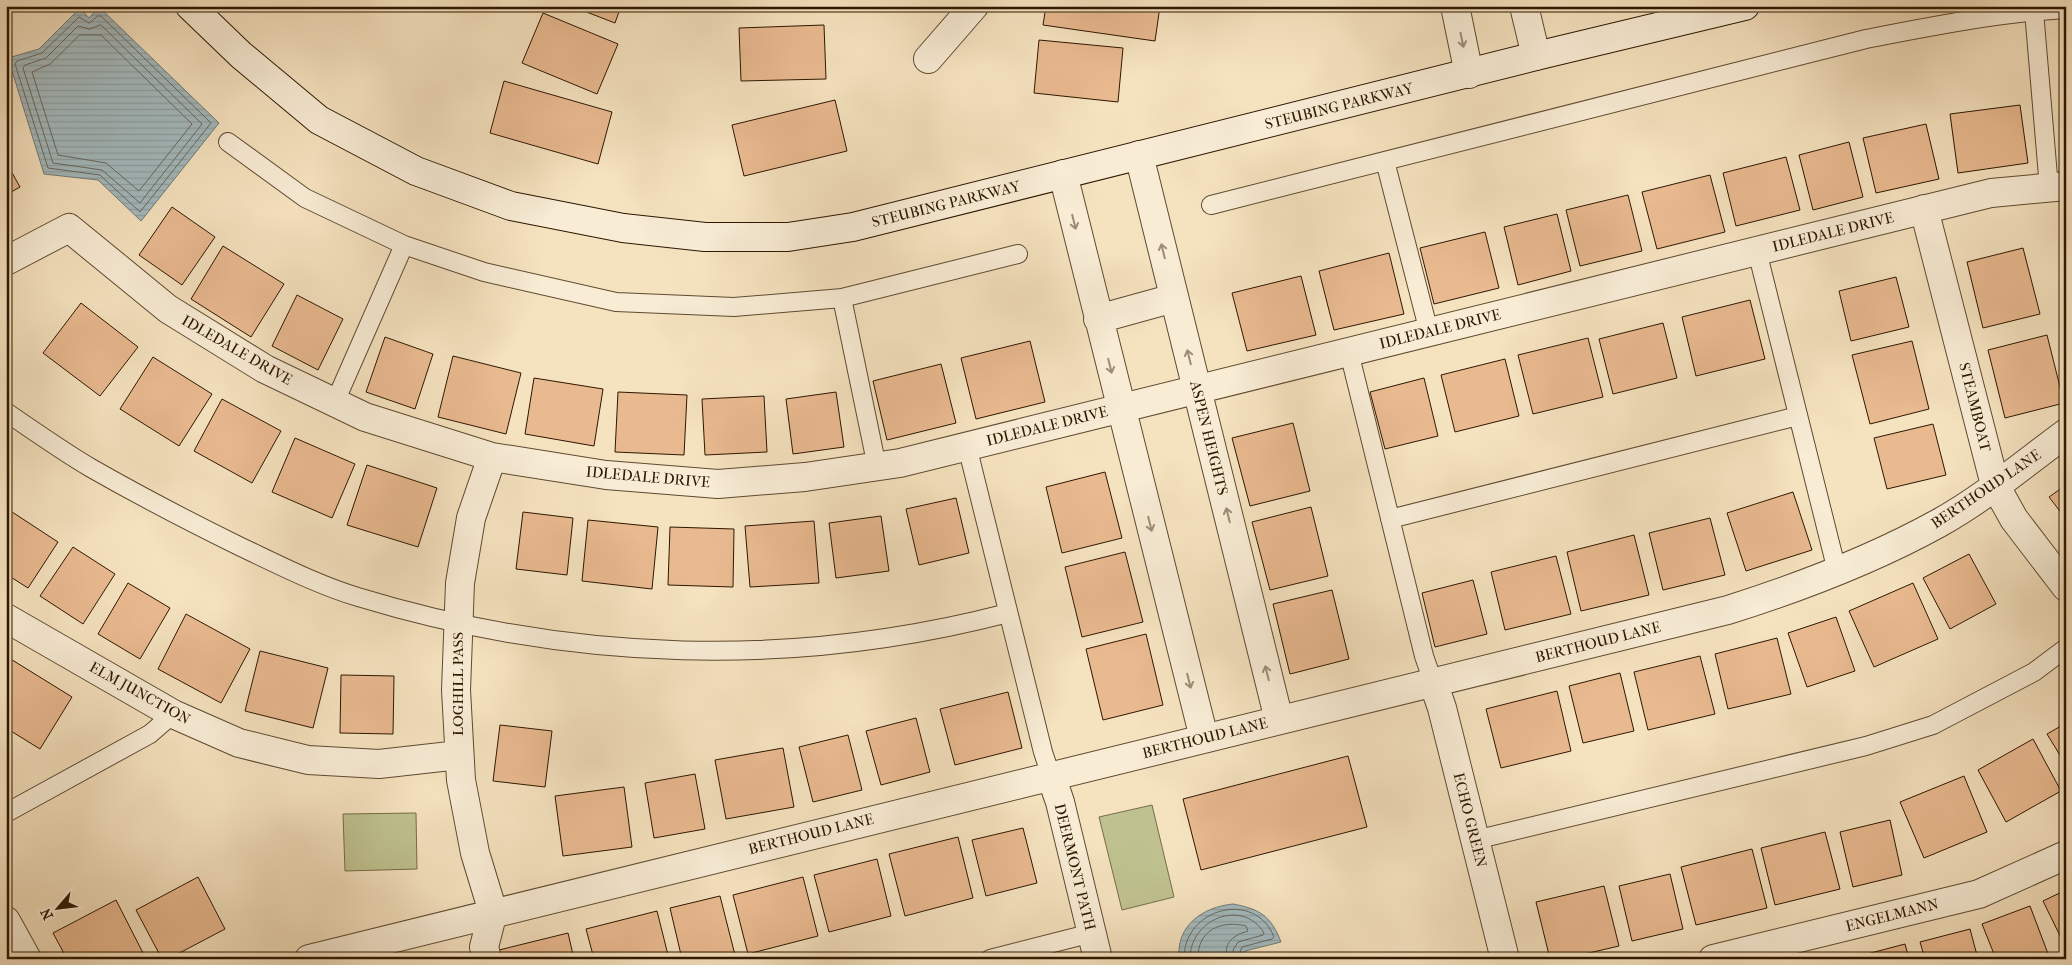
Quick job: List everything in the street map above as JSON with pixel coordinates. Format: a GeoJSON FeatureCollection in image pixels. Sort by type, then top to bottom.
{"type":"FeatureCollection","features":[{"type":"Feature","properties":{"kind":"street","name":"STEUBING PARKWAY"},"geometry":{"type":"LineString","coordinates":[[190,6],[241,55],[319,120],[416,171],[511,206],[624,228],[705,236],[788,237],[853,227],[1536,56],[1745,6]]}},
{"type":"Feature","properties":{"kind":"street"},"geometry":{"type":"LineString","coordinates":[[928,59],[974,6]]}},
{"type":"Feature","properties":{"kind":"street"},"geometry":{"type":"LineString","coordinates":[[1455,6],[1469,74]]}},
{"type":"Feature","properties":{"kind":"street"},"geometry":{"type":"LineString","coordinates":[[1524,6],[1536,56]]}},
{"type":"Feature","properties":{"kind":"street","name":"ASPEN HEIGHTS"},"geometry":{"type":"LineString","coordinates":[[1139,155],[1279,720]]}},
{"type":"Feature","properties":{"kind":"street"},"geometry":{"type":"LineString","coordinates":[[1063,174],[1204,738]]}},
{"type":"Feature","properties":{"kind":"street","name":"IDLEDALE DRIVE"},"geometry":{"type":"LineString","coordinates":[[6,261],[70,228],[168,309],[265,369],[365,417],[492,457],[606,474],[718,484],[805,477],[877,467],[1991,193],[2057,187]]}},
{"type":"Feature","properties":{"kind":"street","name":"STEAMBOAT"},"geometry":{"type":"LineString","coordinates":[[1924,209],[1995,485],[2014,519],[2066,587]]}},
{"type":"Feature","properties":{"kind":"street"},"geometry":{"type":"LineString","coordinates":[[1098,319],[1174,298]]}},
{"type":"Feature","properties":{"kind":"street","name":"BERTHOUD LANE"},"geometry":{"type":"LineString","coordinates":[[308,959],[1728,610],[1799,587],[1837,572],[1872,557],[1940,522],[1995,485],[2066,433]]}},
{"type":"Feature","properties":{"kind":"street","name":"LOGHILL PASS"},"geometry":{"type":"LineString","coordinates":[[492,457],[471,518],[460,583],[456,690],[461,780],[475,852],[493,912]]}},
{"type":"Feature","properties":{"kind":"street","name":"ELM JUNCTION"},"geometry":{"type":"LineString","coordinates":[[6,618],[173,714],[239,743],[308,760],[379,764],[459,755]]}},
{"type":"Feature","properties":{"kind":"street","name":"ECHO GREEN"},"geometry":{"type":"LineString","coordinates":[[1433,682],[1442,708],[1505,959]]}},
{"type":"Feature","properties":{"kind":"street","name":"DEERMONT PATH"},"geometry":{"type":"LineString","coordinates":[[1051,776],[1060,802],[1095,946]]}},
{"type":"Feature","properties":{"kind":"street","name":"ENGELMANN"},"geometry":{"type":"LineString","coordinates":[[1713,959],[1979,894],[2066,855]]}},
{"type":"Feature","properties":{"kind":"street"},"geometry":{"type":"LineString","coordinates":[[487,959],[484,946],[493,912]]}},
{"type":"Feature","properties":{"kind":"street"},"geometry":{"type":"LineString","coordinates":[[6,921],[26,959]]}},
{"type":"Feature","properties":{"kind":"lane"},"geometry":{"type":"LineString","coordinates":[[1211,205],[1866,39],[1944,24],[2034,11],[2066,10]]}},
{"type":"Feature","properties":{"kind":"lane"},"geometry":{"type":"LineString","coordinates":[[2034,11],[2057,187]]}},
{"type":"Feature","properties":{"kind":"lane"},"geometry":{"type":"LineString","coordinates":[[228,142],[305,198],[404,245],[484,272],[616,302],[734,307],[842,298],[1018,254]]}},
{"type":"Feature","properties":{"kind":"lane"},"geometry":{"type":"LineString","coordinates":[[1385,161],[1429,332]]}},
{"type":"Feature","properties":{"kind":"lane"},"geometry":{"type":"LineString","coordinates":[[335,402],[404,245]]}},
{"type":"Feature","properties":{"kind":"lane"},"geometry":{"type":"LineString","coordinates":[[1757,251],[1837,572]]}},
{"type":"Feature","properties":{"kind":"lane"},"geometry":{"type":"LineString","coordinates":[[842,298],[877,467]]}},
{"type":"Feature","properties":{"kind":"lane"},"geometry":{"type":"LineString","coordinates":[[1349,352],[1424,656],[1433,682]]}},
{"type":"Feature","properties":{"kind":"lane"},"geometry":{"type":"LineString","coordinates":[[6,412],[88,467],[184,520],[274,563],[357,596],[458,622],[566,643],[646,650],[723,652],[809,648],[878,640],[947,629],[1008,613]]}},
{"type":"Feature","properties":{"kind":"lane"},"geometry":{"type":"LineString","coordinates":[[1390,519],[1798,416]]}},
{"type":"Feature","properties":{"kind":"lane"},"geometry":{"type":"LineString","coordinates":[[967,446],[1042,752],[1051,776]]}},
{"type":"Feature","properties":{"kind":"lane"},"geometry":{"type":"LineString","coordinates":[[1475,840],[1866,746],[1933,725],[2034,672],[2066,648]]}},
{"type":"Feature","properties":{"kind":"lane"},"geometry":{"type":"LineString","coordinates":[[6,813],[150,734],[173,714]]}},
{"type":"Feature","properties":{"kind":"lane"},"geometry":{"type":"LineString","coordinates":[[990,959],[1095,946]]}},
{"type":"Feature","properties":{"kind":"green space"},"geometry":{"type":"Polygon","coordinates":[[[1152,805],[1174,897],[1122,910],[1099,817],[1152,805]]]}},
{"type":"Feature","properties":{"kind":"green space"},"geometry":{"type":"Polygon","coordinates":[[[416,813],[417,869],[345,871],[343,814],[416,813]]]}},
{"type":"Feature","properties":{"kind":"water"},"geometry":{"type":"Polygon","coordinates":[[[99,7],[219,123],[141,221],[98,180],[44,174],[8,58],[39,49],[80,8],[89,18],[99,7]]]}},
{"type":"Feature","properties":{"kind":"water"},"geometry":{"type":"Polygon","coordinates":[[[1233,904],[1250,908],[1263,915],[1273,926],[1281,942],[1245,951],[1246,959],[1218,959],[1218,956],[1208,959],[1179,959],[1179,947],[1187,927],[1211,909],[1233,904]]]}},
{"type":"Feature","properties":{"kind":"building"},"geometry":{"type":"Polygon","coordinates":[[[571,6],[621,6],[615,23],[571,6]]]}},
{"type":"Feature","properties":{"kind":"building"},"geometry":{"type":"Polygon","coordinates":[[[1046,6],[1160,6],[1155,41],[1043,25],[1046,6]]]}},
{"type":"Feature","properties":{"kind":"building"},"geometry":{"type":"Polygon","coordinates":[[[543,13],[618,44],[597,94],[522,63],[543,13]]]}},
{"type":"Feature","properties":{"kind":"building"},"geometry":{"type":"Polygon","coordinates":[[[824,25],[826,79],[741,81],[739,28],[824,25]]]}},
{"type":"Feature","properties":{"kind":"building"},"geometry":{"type":"Polygon","coordinates":[[[1039,40],[1123,48],[1118,102],[1034,93],[1039,40]]]}},
{"type":"Feature","properties":{"kind":"building"},"geometry":{"type":"Polygon","coordinates":[[[504,81],[612,112],[598,164],[490,133],[504,81]]]}},
{"type":"Feature","properties":{"kind":"building"},"geometry":{"type":"Polygon","coordinates":[[[835,100],[847,151],[744,176],[732,125],[835,100]]]}},
{"type":"Feature","properties":{"kind":"building"},"geometry":{"type":"Polygon","coordinates":[[[2020,105],[2028,163],[1958,173],[1950,114],[2020,105]]]}},
{"type":"Feature","properties":{"kind":"building"},"geometry":{"type":"Polygon","coordinates":[[[1926,124],[1939,179],[1876,193],[1863,138],[1926,124]]]}},
{"type":"Feature","properties":{"kind":"building"},"geometry":{"type":"Polygon","coordinates":[[[1849,142],[1863,197],[1813,210],[1799,155],[1849,142]]]}},
{"type":"Feature","properties":{"kind":"building"},"geometry":{"type":"Polygon","coordinates":[[[1786,157],[1800,210],[1736,226],[1723,173],[1786,157]]]}},
{"type":"Feature","properties":{"kind":"building"},"geometry":{"type":"Polygon","coordinates":[[[6,162],[20,187],[6,195],[6,162]]]}},
{"type":"Feature","properties":{"kind":"building"},"geometry":{"type":"Polygon","coordinates":[[[1710,175],[1725,232],[1657,249],[1642,192],[1710,175]]]}},
{"type":"Feature","properties":{"kind":"building"},"geometry":{"type":"Polygon","coordinates":[[[1628,195],[1642,251],[1580,266],[1566,210],[1628,195]]]}},
{"type":"Feature","properties":{"kind":"building"},"geometry":{"type":"Polygon","coordinates":[[[172,207],[215,237],[182,285],[139,255],[172,207]]]}},
{"type":"Feature","properties":{"kind":"building"},"geometry":{"type":"Polygon","coordinates":[[[1557,214],[1571,271],[1518,285],[1504,227],[1557,214]]]}},
{"type":"Feature","properties":{"kind":"building"},"geometry":{"type":"Polygon","coordinates":[[[1485,232],[1499,288],[1434,304],[1420,248],[1485,232]]]}},
{"type":"Feature","properties":{"kind":"building"},"geometry":{"type":"Polygon","coordinates":[[[223,246],[284,284],[251,337],[191,299],[223,246]]]}},
{"type":"Feature","properties":{"kind":"building"},"geometry":{"type":"Polygon","coordinates":[[[2023,248],[2040,314],[1983,328],[1967,262],[2023,248]]]}},
{"type":"Feature","properties":{"kind":"building"},"geometry":{"type":"Polygon","coordinates":[[[1389,253],[1404,314],[1334,330],[1319,271],[1389,253]]]}},
{"type":"Feature","properties":{"kind":"building"},"geometry":{"type":"Polygon","coordinates":[[[1301,276],[1316,335],[1247,351],[1232,293],[1301,276]]]}},
{"type":"Feature","properties":{"kind":"building"},"geometry":{"type":"Polygon","coordinates":[[[1896,277],[1909,327],[1851,341],[1839,291],[1896,277]]]}},
{"type":"Feature","properties":{"kind":"building"},"geometry":{"type":"Polygon","coordinates":[[[297,295],[343,319],[318,370],[272,346],[297,295]]]}},
{"type":"Feature","properties":{"kind":"building"},"geometry":{"type":"Polygon","coordinates":[[[1750,300],[1765,359],[1696,376],[1682,317],[1750,300]]]}},
{"type":"Feature","properties":{"kind":"building"},"geometry":{"type":"Polygon","coordinates":[[[81,303],[138,347],[100,396],[43,353],[81,303]]]}},
{"type":"Feature","properties":{"kind":"building"},"geometry":{"type":"Polygon","coordinates":[[[1663,323],[1677,378],[1613,394],[1599,339],[1663,323]]]}},
{"type":"Feature","properties":{"kind":"building"},"geometry":{"type":"Polygon","coordinates":[[[2047,335],[2064,403],[2005,418],[1988,350],[2047,335]]]}},
{"type":"Feature","properties":{"kind":"building"},"geometry":{"type":"Polygon","coordinates":[[[385,337],[433,354],[415,409],[366,392],[385,337]]]}},
{"type":"Feature","properties":{"kind":"building"},"geometry":{"type":"Polygon","coordinates":[[[1588,338],[1603,397],[1533,414],[1518,355],[1588,338]]]}},
{"type":"Feature","properties":{"kind":"building"},"geometry":{"type":"Polygon","coordinates":[[[1030,341],[1045,402],[976,419],[961,358],[1030,341]]]}},
{"type":"Feature","properties":{"kind":"building"},"geometry":{"type":"Polygon","coordinates":[[[1912,341],[1929,409],[1870,424],[1852,355],[1912,341]]]}},
{"type":"Feature","properties":{"kind":"building"},"geometry":{"type":"Polygon","coordinates":[[[453,356],[521,373],[506,434],[438,417],[453,356]]]}},
{"type":"Feature","properties":{"kind":"building"},"geometry":{"type":"Polygon","coordinates":[[[153,357],[212,394],[179,446],[120,409],[153,357]]]}},
{"type":"Feature","properties":{"kind":"building"},"geometry":{"type":"Polygon","coordinates":[[[1505,359],[1519,416],[1455,432],[1441,375],[1505,359]]]}},
{"type":"Feature","properties":{"kind":"building"},"geometry":{"type":"Polygon","coordinates":[[[941,364],[956,423],[887,440],[873,381],[941,364]]]}},
{"type":"Feature","properties":{"kind":"building"},"geometry":{"type":"Polygon","coordinates":[[[534,378],[603,389],[594,446],[525,434],[534,378]]]}},
{"type":"Feature","properties":{"kind":"building"},"geometry":{"type":"Polygon","coordinates":[[[1424,378],[1438,436],[1385,449],[1370,392],[1424,378]]]}},
{"type":"Feature","properties":{"kind":"building"},"geometry":{"type":"Polygon","coordinates":[[[618,392],[687,395],[684,455],[615,452],[618,392]]]}},
{"type":"Feature","properties":{"kind":"building"},"geometry":{"type":"Polygon","coordinates":[[[836,392],[844,447],[793,454],[786,399],[836,392]]]}},
{"type":"Feature","properties":{"kind":"building"},"geometry":{"type":"Polygon","coordinates":[[[764,396],[767,452],[705,455],[702,399],[764,396]]]}},
{"type":"Feature","properties":{"kind":"building"},"geometry":{"type":"Polygon","coordinates":[[[222,399],[281,431],[252,483],[194,451],[222,399]]]}},
{"type":"Feature","properties":{"kind":"building"},"geometry":{"type":"Polygon","coordinates":[[[1293,423],[1310,491],[1250,506],[1232,438],[1293,423]]]}},
{"type":"Feature","properties":{"kind":"building"},"geometry":{"type":"Polygon","coordinates":[[[1933,424],[1946,475],[1887,489],[1874,438],[1933,424]]]}},
{"type":"Feature","properties":{"kind":"building"},"geometry":{"type":"Polygon","coordinates":[[[295,438],[355,464],[332,518],[272,492],[295,438]]]}},
{"type":"Feature","properties":{"kind":"building"},"geometry":{"type":"Polygon","coordinates":[[[367,465],[437,488],[418,547],[347,525],[367,465]]]}},
{"type":"Feature","properties":{"kind":"building"},"geometry":{"type":"Polygon","coordinates":[[[1105,472],[1122,538],[1062,553],[1046,487],[1105,472]]]}},
{"type":"Feature","properties":{"kind":"building"},"geometry":{"type":"Polygon","coordinates":[[[2066,485],[2066,519],[2049,497],[2066,485]]]}},
{"type":"Feature","properties":{"kind":"building"},"geometry":{"type":"Polygon","coordinates":[[[1793,492],[1812,550],[1746,571],[1727,513],[1793,492]]]}},
{"type":"Feature","properties":{"kind":"building"},"geometry":{"type":"Polygon","coordinates":[[[956,498],[969,553],[919,565],[906,509],[956,498]]]}},
{"type":"Feature","properties":{"kind":"building"},"geometry":{"type":"Polygon","coordinates":[[[1311,507],[1328,576],[1270,590],[1252,522],[1311,507]]]}},
{"type":"Feature","properties":{"kind":"building"},"geometry":{"type":"Polygon","coordinates":[[[6,508],[58,542],[28,588],[6,574],[6,508]]]}},
{"type":"Feature","properties":{"kind":"building"},"geometry":{"type":"Polygon","coordinates":[[[523,512],[573,518],[567,575],[516,569],[523,512]]]}},
{"type":"Feature","properties":{"kind":"building"},"geometry":{"type":"Polygon","coordinates":[[[881,516],[889,571],[836,578],[829,523],[881,516]]]}},
{"type":"Feature","properties":{"kind":"building"},"geometry":{"type":"Polygon","coordinates":[[[1710,518],[1725,575],[1663,590],[1649,533],[1710,518]]]}},
{"type":"Feature","properties":{"kind":"building"},"geometry":{"type":"Polygon","coordinates":[[[588,520],[658,527],[652,589],[582,581],[588,520]]]}},
{"type":"Feature","properties":{"kind":"building"},"geometry":{"type":"Polygon","coordinates":[[[814,521],[819,583],[750,587],[745,526],[814,521]]]}},
{"type":"Feature","properties":{"kind":"building"},"geometry":{"type":"Polygon","coordinates":[[[670,527],[734,529],[733,587],[668,585],[670,527]]]}},
{"type":"Feature","properties":{"kind":"building"},"geometry":{"type":"Polygon","coordinates":[[[1634,535],[1649,595],[1581,611],[1567,552],[1634,535]]]}},
{"type":"Feature","properties":{"kind":"building"},"geometry":{"type":"Polygon","coordinates":[[[73,547],[115,574],[83,624],[40,596],[73,547]]]}},
{"type":"Feature","properties":{"kind":"building"},"geometry":{"type":"Polygon","coordinates":[[[1125,552],[1143,622],[1082,637],[1065,567],[1125,552]]]}},
{"type":"Feature","properties":{"kind":"building"},"geometry":{"type":"Polygon","coordinates":[[[1969,554],[1996,604],[1950,629],[1923,578],[1969,554]]]}},
{"type":"Feature","properties":{"kind":"building"},"geometry":{"type":"Polygon","coordinates":[[[1556,556],[1571,614],[1505,630],[1491,572],[1556,556]]]}},
{"type":"Feature","properties":{"kind":"building"},"geometry":{"type":"Polygon","coordinates":[[[1473,580],[1487,634],[1435,647],[1422,593],[1473,580]]]}},
{"type":"Feature","properties":{"kind":"building"},"geometry":{"type":"Polygon","coordinates":[[[128,583],[170,608],[140,659],[98,634],[128,583]]]}},
{"type":"Feature","properties":{"kind":"building"},"geometry":{"type":"Polygon","coordinates":[[[1913,583],[1938,639],[1874,667],[1849,611],[1913,583]]]}},
{"type":"Feature","properties":{"kind":"building"},"geometry":{"type":"Polygon","coordinates":[[[1332,590],[1349,659],[1290,674],[1273,604],[1332,590]]]}},
{"type":"Feature","properties":{"kind":"building"},"geometry":{"type":"Polygon","coordinates":[[[186,614],[250,649],[221,703],[158,669],[186,614]]]}},
{"type":"Feature","properties":{"kind":"building"},"geometry":{"type":"Polygon","coordinates":[[[1836,617],[1855,671],[1807,687],[1788,633],[1836,617]]]}},
{"type":"Feature","properties":{"kind":"building"},"geometry":{"type":"Polygon","coordinates":[[[1146,634],[1163,705],[1103,720],[1086,649],[1146,634]]]}},
{"type":"Feature","properties":{"kind":"building"},"geometry":{"type":"Polygon","coordinates":[[[1777,638],[1791,694],[1728,709],[1715,654],[1777,638]]]}},
{"type":"Feature","properties":{"kind":"building"},"geometry":{"type":"Polygon","coordinates":[[[260,651],[328,668],[313,728],[245,711],[260,651]]]}},
{"type":"Feature","properties":{"kind":"building"},"geometry":{"type":"Polygon","coordinates":[[[1700,656],[1715,714],[1648,730],[1634,672],[1700,656]]]}},
{"type":"Feature","properties":{"kind":"building"},"geometry":{"type":"Polygon","coordinates":[[[9,658],[72,697],[40,749],[6,728],[6,662],[9,658]]]}},
{"type":"Feature","properties":{"kind":"building"},"geometry":{"type":"Polygon","coordinates":[[[1620,673],[1634,731],[1583,743],[1569,686],[1620,673]]]}},
{"type":"Feature","properties":{"kind":"building"},"geometry":{"type":"Polygon","coordinates":[[[341,675],[394,676],[393,734],[340,733],[341,675]]]}},
{"type":"Feature","properties":{"kind":"building"},"geometry":{"type":"Polygon","coordinates":[[[1557,691],[1571,751],[1501,768],[1486,709],[1557,691]]]}},
{"type":"Feature","properties":{"kind":"building"},"geometry":{"type":"Polygon","coordinates":[[[1008,692],[1022,748],[955,765],[940,709],[1008,692]]]}},
{"type":"Feature","properties":{"kind":"building"},"geometry":{"type":"Polygon","coordinates":[[[916,718],[930,772],[881,785],[866,731],[916,718]]]}},
{"type":"Feature","properties":{"kind":"building"},"geometry":{"type":"Polygon","coordinates":[[[2066,723],[2066,765],[2047,734],[2066,723]]]}},
{"type":"Feature","properties":{"kind":"building"},"geometry":{"type":"Polygon","coordinates":[[[500,725],[552,731],[545,787],[493,781],[500,725]]]}},
{"type":"Feature","properties":{"kind":"building"},"geometry":{"type":"Polygon","coordinates":[[[848,735],[862,790],[813,802],[799,747],[848,735]]]}},
{"type":"Feature","properties":{"kind":"building"},"geometry":{"type":"Polygon","coordinates":[[[2033,739],[2061,791],[2006,822],[1978,770],[2033,739]]]}},
{"type":"Feature","properties":{"kind":"building"},"geometry":{"type":"Polygon","coordinates":[[[783,748],[794,807],[726,819],[715,760],[783,748]]]}},
{"type":"Feature","properties":{"kind":"building"},"geometry":{"type":"Polygon","coordinates":[[[1348,756],[1367,827],[1201,870],[1183,799],[1348,756]]]}},
{"type":"Feature","properties":{"kind":"building"},"geometry":{"type":"Polygon","coordinates":[[[695,774],[705,829],[654,838],[645,783],[695,774]]]}},
{"type":"Feature","properties":{"kind":"building"},"geometry":{"type":"Polygon","coordinates":[[[1964,776],[1987,832],[1924,858],[1900,802],[1964,776]]]}},
{"type":"Feature","properties":{"kind":"building"},"geometry":{"type":"Polygon","coordinates":[[[624,787],[632,847],[563,856],[555,796],[624,787]]]}},
{"type":"Feature","properties":{"kind":"building"},"geometry":{"type":"Polygon","coordinates":[[[1890,820],[1902,875],[1853,887],[1840,832],[1890,820]]]}},
{"type":"Feature","properties":{"kind":"building"},"geometry":{"type":"Polygon","coordinates":[[[1023,828],[1037,883],[986,896],[972,840],[1023,828]]]}},
{"type":"Feature","properties":{"kind":"building"},"geometry":{"type":"Polygon","coordinates":[[[1825,832],[1840,889],[1775,905],[1761,848],[1825,832]]]}},
{"type":"Feature","properties":{"kind":"building"},"geometry":{"type":"Polygon","coordinates":[[[958,837],[973,898],[905,916],[889,854],[958,837]]]}},
{"type":"Feature","properties":{"kind":"building"},"geometry":{"type":"Polygon","coordinates":[[[1752,849],[1767,908],[1696,925],[1681,867],[1752,849]]]}},
{"type":"Feature","properties":{"kind":"building"},"geometry":{"type":"Polygon","coordinates":[[[877,859],[891,916],[829,932],[814,875],[877,859]]]}},
{"type":"Feature","properties":{"kind":"building"},"geometry":{"type":"Polygon","coordinates":[[[1670,874],[1683,929],[1632,941],[1619,886],[1670,874]]]}},
{"type":"Feature","properties":{"kind":"building"},"geometry":{"type":"Polygon","coordinates":[[[198,877],[225,929],[168,959],[162,959],[136,910],[198,877]]]}},
{"type":"Feature","properties":{"kind":"building"},"geometry":{"type":"Polygon","coordinates":[[[803,877],[818,936],[748,954],[733,895],[803,877]]]}},
{"type":"Feature","properties":{"kind":"building"},"geometry":{"type":"Polygon","coordinates":[[[1604,886],[1619,946],[1563,959],[1550,959],[1536,902],[1604,886]]]}},
{"type":"Feature","properties":{"kind":"building"},"geometry":{"type":"Polygon","coordinates":[[[2066,890],[2066,948],[2043,901],[2066,890]]]}},
{"type":"Feature","properties":{"kind":"building"},"geometry":{"type":"Polygon","coordinates":[[[720,896],[735,955],[718,959],[682,959],[670,908],[720,896]]]}},
{"type":"Feature","properties":{"kind":"building"},"geometry":{"type":"Polygon","coordinates":[[[116,900],[143,953],[133,959],[67,959],[53,933],[116,900]]]}},
{"type":"Feature","properties":{"kind":"building"},"geometry":{"type":"Polygon","coordinates":[[[2030,906],[2050,959],[1996,959],[1982,924],[2030,906]]]}},
{"type":"Feature","properties":{"kind":"building"},"geometry":{"type":"Polygon","coordinates":[[[657,911],[669,959],[594,959],[586,929],[657,911]]]}},
{"type":"Feature","properties":{"kind":"building"},"geometry":{"type":"Polygon","coordinates":[[[1970,929],[1978,959],[1925,959],[1920,942],[1970,929]]]}},
{"type":"Feature","properties":{"kind":"building"},"geometry":{"type":"Polygon","coordinates":[[[568,933],[574,959],[501,959],[499,950],[568,933]]]}},
{"type":"Feature","properties":{"kind":"building"},"geometry":{"type":"Polygon","coordinates":[[[1905,944],[1909,959],[1848,959],[1905,944]]]}}]}
